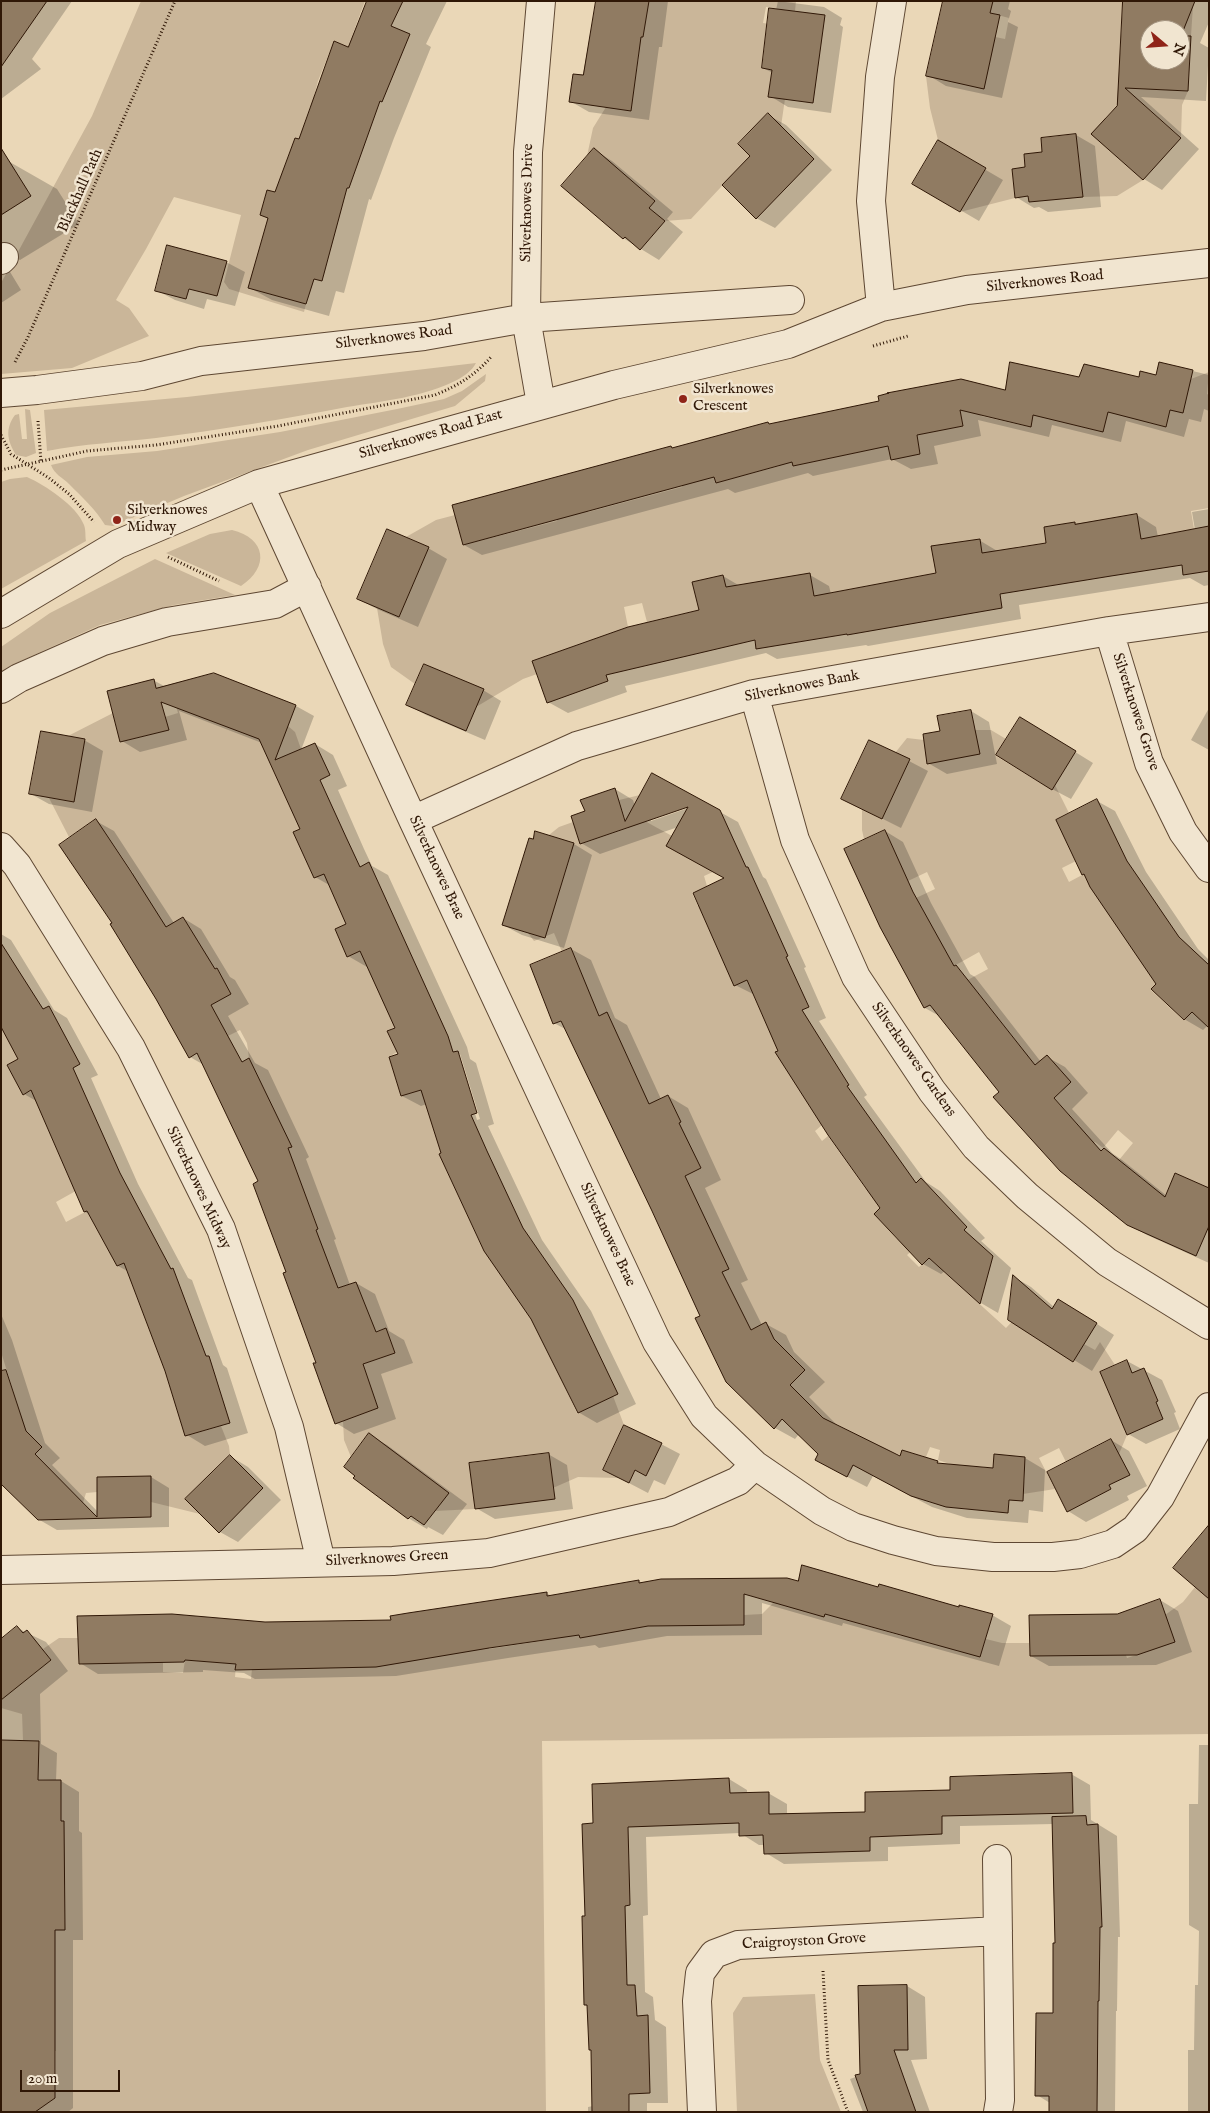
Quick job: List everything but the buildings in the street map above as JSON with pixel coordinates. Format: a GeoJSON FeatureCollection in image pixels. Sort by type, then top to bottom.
{"type":"FeatureCollection","features":[{"type":"Feature","properties":{"kind":"street","name":"Silverknowes Drive"},"geometry":{"type":"LineString","coordinates":[[541,1],[528,152],[526,318],[541,404]]}},
{"type":"Feature","properties":{"kind":"street"},"geometry":{"type":"LineString","coordinates":[[881,307],[871,200],[880,77],[892,1]]}},
{"type":"Feature","properties":{"kind":"street","name":"Silverknowes Road"},"geometry":{"type":"LineString","coordinates":[[881,307],[967,290],[1209,263]]}},
{"type":"Feature","properties":{"kind":"street","name":"Silverknowes Road"},"geometry":{"type":"LineString","coordinates":[[6,382],[37,390],[142,376],[201,362],[424,336],[526,318],[790,300]]}},
{"type":"Feature","properties":{"kind":"street","name":"Silverknowes Road East"},"geometry":{"type":"LineString","coordinates":[[1,614],[118,544],[259,484],[614,384],[788,344],[881,307]]}},
{"type":"Feature","properties":{"kind":"street","name":"Silverknowes Brae"},"geometry":{"type":"LineString","coordinates":[[259,484],[413,820],[657,1342],[704,1416],[755,1465],[822,1510],[854,1527],[892,1540],[936,1551],[993,1557],[1062,1556],[1080,1554],[1113,1544],[1135,1529],[1160,1497],[1209,1407]]}},
{"type":"Feature","properties":{"kind":"street"},"geometry":{"type":"LineString","coordinates":[[1,689],[19,678],[103,641],[167,622],[275,604],[307,587]]}},
{"type":"Feature","properties":{"kind":"street","name":"Silverknowes Bank"},"geometry":{"type":"LineString","coordinates":[[413,820],[577,746],[754,694],[1109,631],[1209,617]]}},
{"type":"Feature","properties":{"kind":"street","name":"Silverknowes Grove"},"geometry":{"type":"LineString","coordinates":[[1109,631],[1149,763],[1183,832],[1209,868]]}},
{"type":"Feature","properties":{"kind":"street","name":"Silverknowes Gardens"},"geometry":{"type":"LineString","coordinates":[[754,694],[794,840],[856,977],[932,1091],[976,1147],[1027,1196],[1108,1262],[1209,1325]]}},
{"type":"Feature","properties":{"kind":"street","name":"Silverknowes Midway"},"geometry":{"type":"LineString","coordinates":[[1,847],[17,865],[131,1048],[221,1229],[289,1426],[321,1562]]}},
{"type":"Feature","properties":{"kind":"street","name":"Silverknowes Green"},"geometry":{"type":"LineString","coordinates":[[1,1570],[403,1560],[489,1553],[669,1512],[738,1481],[755,1465]]}},
{"type":"Feature","properties":{"kind":"street"},"geometry":{"type":"LineString","coordinates":[[997,1859],[1000,2100],[998,2112]]}},
{"type":"Feature","properties":{"kind":"street","name":"Craigroyston Grove"},"geometry":{"type":"LineString","coordinates":[[702,2112],[696,2001],[700,1973],[714,1954],[738,1945],[998,1931]]}},
{"type":"Feature","properties":{"kind":"path","name":"Blackhall Path"},"geometry":{"type":"LineString","coordinates":[[6,382],[28,337],[175,1]]}},
{"type":"Feature","properties":{"kind":"path"},"geometry":{"type":"LineString","coordinates":[[1,470],[87,451],[156,445],[278,426],[435,395],[459,385],[481,369],[494,354]]}},
{"type":"Feature","properties":{"kind":"path"},"geometry":{"type":"LineString","coordinates":[[37,390],[41,462]]}},
{"type":"Feature","properties":{"kind":"path"},"geometry":{"type":"LineString","coordinates":[[821,1941],[828,2060],[848,2112]]}},
{"type":"Feature","properties":{"kind":"shaded area"},"geometry":{"type":"Polygon","coordinates":[[[141,1],[365,1],[348,47],[334,41],[318,81],[314,96],[325,100],[310,107],[304,124],[309,143],[295,138],[285,165],[293,197],[267,190],[260,215],[285,222],[267,223],[255,263],[259,291],[306,304],[304,312],[229,289],[224,282],[241,215],[174,197],[116,300],[129,308],[149,336],[72,368],[1,374],[1,283],[92,116],[141,1]]]}},
{"type":"Feature","properties":{"kind":"shaded area"},"geometry":{"type":"Polygon","coordinates":[[[649,1],[796,1],[795,11],[766,7],[763,23],[776,25],[773,49],[764,48],[762,68],[772,70],[768,97],[785,99],[781,126],[769,137],[757,124],[738,144],[750,156],[691,219],[665,221],[649,208],[655,201],[603,157],[587,156],[593,128],[606,107],[631,110],[639,55],[630,35],[643,37],[649,1]]]}},
{"type":"Feature","properties":{"kind":"shaded area"},"geometry":{"type":"Polygon","coordinates":[[[993,1],[1182,1],[1193,6],[1191,36],[1190,20],[1122,20],[1118,87],[1188,91],[1182,105],[1181,137],[1144,105],[1141,107],[1127,95],[1105,118],[1105,146],[1143,180],[1117,196],[1083,197],[1078,149],[1059,136],[1041,138],[1042,152],[1024,154],[1025,167],[1012,169],[1015,198],[960,212],[986,168],[938,140],[930,108],[926,76],[986,35],[1005,39],[1009,18],[990,13],[993,1]]]}},
{"type":"Feature","properties":{"kind":"shaded area"},"geometry":{"type":"Polygon","coordinates":[[[476,363],[470,371],[457,380],[431,391],[403,398],[204,431],[47,451],[44,410],[187,397],[476,363]]]}},
{"type":"Feature","properties":{"kind":"shaded area"},"geometry":{"type":"Polygon","coordinates":[[[1209,372],[1207,394],[1209,395],[1209,508],[1191,511],[1194,529],[1160,535],[1162,551],[1079,545],[1074,522],[1044,527],[1046,543],[1016,547],[1019,564],[932,547],[936,573],[829,593],[829,597],[731,609],[723,575],[692,582],[699,610],[647,622],[642,603],[624,607],[628,627],[532,661],[537,674],[523,679],[476,707],[483,689],[424,664],[415,684],[391,667],[383,644],[377,608],[399,617],[429,547],[406,537],[436,520],[455,515],[463,545],[557,521],[550,493],[581,485],[588,512],[682,487],[676,464],[708,456],[716,483],[779,466],[776,451],[790,448],[793,466],[869,450],[883,418],[891,459],[920,454],[917,435],[963,426],[960,410],[984,403],[981,416],[1030,427],[1039,394],[1061,389],[1054,420],[1103,432],[1114,387],[1150,423],[1166,427],[1170,410],[1191,379],[1209,372]]]}},
{"type":"Feature","properties":{"kind":"shaded area"},"geometry":{"type":"Polygon","coordinates":[[[486,374],[485,381],[455,406],[308,450],[184,496],[113,526],[105,525],[88,504],[57,474],[51,465],[87,457],[157,451],[280,432],[397,409],[444,399],[462,391],[486,374]]]}},
{"type":"Feature","properties":{"kind":"shaded area"},"geometry":{"type":"Polygon","coordinates":[[[25,409],[30,410],[36,453],[26,457],[16,455],[8,435],[12,420],[15,415],[19,414],[22,439],[27,439],[25,409]]]}},
{"type":"Feature","properties":{"kind":"shaded area"},"geometry":{"type":"Polygon","coordinates":[[[27,477],[43,485],[75,511],[84,525],[86,541],[1,589],[1,482],[27,477]]]}},
{"type":"Feature","properties":{"kind":"shaded area"},"geometry":{"type":"Polygon","coordinates":[[[232,530],[252,539],[260,554],[257,570],[241,586],[166,553],[210,534],[232,530]]]}},
{"type":"Feature","properties":{"kind":"shaded area"},"geometry":{"type":"Polygon","coordinates":[[[155,559],[235,595],[174,605],[100,625],[14,664],[1,673],[1,647],[50,613],[155,559]]]}},
{"type":"Feature","properties":{"kind":"shaded area"},"geometry":{"type":"Polygon","coordinates":[[[171,689],[288,726],[295,732],[301,749],[270,763],[291,809],[315,798],[325,817],[293,832],[314,878],[341,866],[346,924],[335,929],[347,957],[374,945],[395,1027],[387,1031],[397,1052],[389,1057],[401,1096],[421,1090],[467,1141],[439,1154],[480,1243],[536,1325],[577,1413],[613,1396],[624,1425],[603,1470],[619,1478],[578,1477],[553,1488],[549,1453],[470,1463],[475,1509],[435,1511],[444,1498],[369,1433],[351,1457],[344,1440],[343,1421],[378,1408],[363,1364],[395,1353],[386,1328],[354,1339],[372,1322],[356,1282],[338,1288],[296,1237],[318,1228],[295,1168],[272,1156],[291,1146],[249,1058],[247,1043],[240,1030],[228,1036],[211,1005],[231,994],[217,968],[171,993],[205,954],[183,917],[166,927],[104,892],[133,873],[96,819],[69,837],[49,798],[74,802],[68,736],[113,713],[121,742],[169,730],[165,717],[178,713],[171,689]]]}},
{"type":"Feature","properties":{"kind":"shaded area"},"geometry":{"type":"Polygon","coordinates":[[[975,730],[991,730],[1006,739],[996,756],[1052,790],[1055,785],[1069,813],[1057,820],[1076,861],[1062,868],[1069,882],[1084,874],[1086,878],[1095,874],[1173,966],[1151,990],[1183,1020],[1192,1012],[1209,1028],[1209,1188],[1175,1173],[1163,1201],[1146,1182],[1119,1160],[1133,1143],[1118,1130],[1103,1148],[1095,1142],[1076,1164],[1058,1146],[1080,1127],[1030,1070],[1024,1051],[984,1000],[962,983],[988,969],[979,952],[954,966],[916,898],[935,889],[927,872],[908,881],[885,830],[864,839],[862,809],[882,819],[910,760],[895,753],[907,738],[924,740],[975,730]]]}},
{"type":"Feature","properties":{"kind":"shaded area"},"geometry":{"type":"Polygon","coordinates":[[[640,795],[643,820],[672,836],[715,871],[704,876],[707,886],[692,893],[698,906],[712,900],[702,913],[719,952],[747,980],[767,1025],[794,1041],[776,1052],[822,1125],[815,1131],[822,1141],[828,1136],[865,1188],[888,1200],[874,1214],[897,1239],[918,1245],[907,1255],[919,1267],[929,1258],[1006,1328],[1023,1310],[1073,1361],[1084,1344],[1095,1350],[1100,1342],[1115,1365],[1100,1372],[1127,1435],[1119,1454],[1111,1439],[1066,1462],[1059,1448],[1039,1458],[1055,1489],[1023,1494],[1025,1471],[1010,1469],[994,1454],[993,1468],[976,1466],[974,1491],[950,1464],[938,1460],[940,1450],[930,1447],[926,1457],[902,1450],[900,1455],[878,1447],[834,1423],[801,1421],[813,1408],[790,1385],[805,1370],[793,1357],[763,1388],[765,1323],[751,1330],[713,1310],[684,1177],[701,1168],[687,1140],[663,1131],[681,1122],[668,1095],[639,1109],[641,1086],[607,1013],[591,1020],[581,972],[571,948],[562,952],[554,933],[534,941],[528,933],[533,913],[551,918],[572,851],[559,847],[561,839],[549,835],[559,827],[573,822],[581,844],[628,828],[619,800],[640,795]]]}},
{"type":"Feature","properties":{"kind":"shaded area"},"geometry":{"type":"Polygon","coordinates":[[[1,1001],[18,1059],[7,1065],[23,1095],[57,1077],[42,1115],[69,1177],[90,1183],[56,1202],[66,1222],[87,1211],[117,1266],[143,1253],[132,1284],[165,1370],[186,1436],[221,1426],[229,1446],[230,1455],[186,1499],[200,1514],[151,1502],[151,1476],[97,1477],[97,1492],[86,1493],[78,1519],[51,1508],[35,1454],[42,1447],[29,1434],[8,1455],[21,1416],[1,1352],[1,1001]]]}},
{"type":"Feature","properties":{"kind":"shaded area"},"geometry":{"type":"Polygon","coordinates":[[[1195,1587],[1206,1596],[1209,1594],[1209,1734],[542,1741],[546,2112],[34,2112],[55,2098],[55,2084],[34,2077],[56,2077],[56,2051],[35,2051],[44,1930],[65,1930],[65,1885],[43,1884],[64,1854],[64,1822],[20,1821],[61,1806],[61,1780],[38,1779],[39,1741],[23,1740],[22,1714],[1,1708],[1,1700],[51,1660],[43,1649],[59,1638],[78,1638],[79,1664],[144,1663],[163,1641],[163,1672],[183,1673],[185,1660],[236,1664],[235,1677],[251,1679],[254,1648],[487,1639],[489,1649],[554,1639],[578,1626],[580,1638],[646,1626],[744,1625],[744,1615],[762,1614],[774,1602],[828,1602],[850,1621],[902,1636],[907,1619],[980,1656],[986,1639],[1002,1643],[1029,1643],[1030,1656],[1091,1656],[1119,1634],[1127,1658],[1174,1642],[1165,1615],[1183,1602],[1195,1587]]]}},
{"type":"Feature","properties":{"kind":"shaded area"},"geometry":{"type":"Polygon","coordinates":[[[815,1994],[820,2060],[841,2112],[737,2112],[733,2013],[743,1997],[815,1994]]]}},
{"type":"Feature","properties":{"kind":"place","name":"Silverknowes Crescent"},"geometry":{"type":"Point","coordinates":[683,399]}},
{"type":"Feature","properties":{"kind":"place","name":"Silverknowes Midway"},"geometry":{"type":"Point","coordinates":[117,520]}}]}
